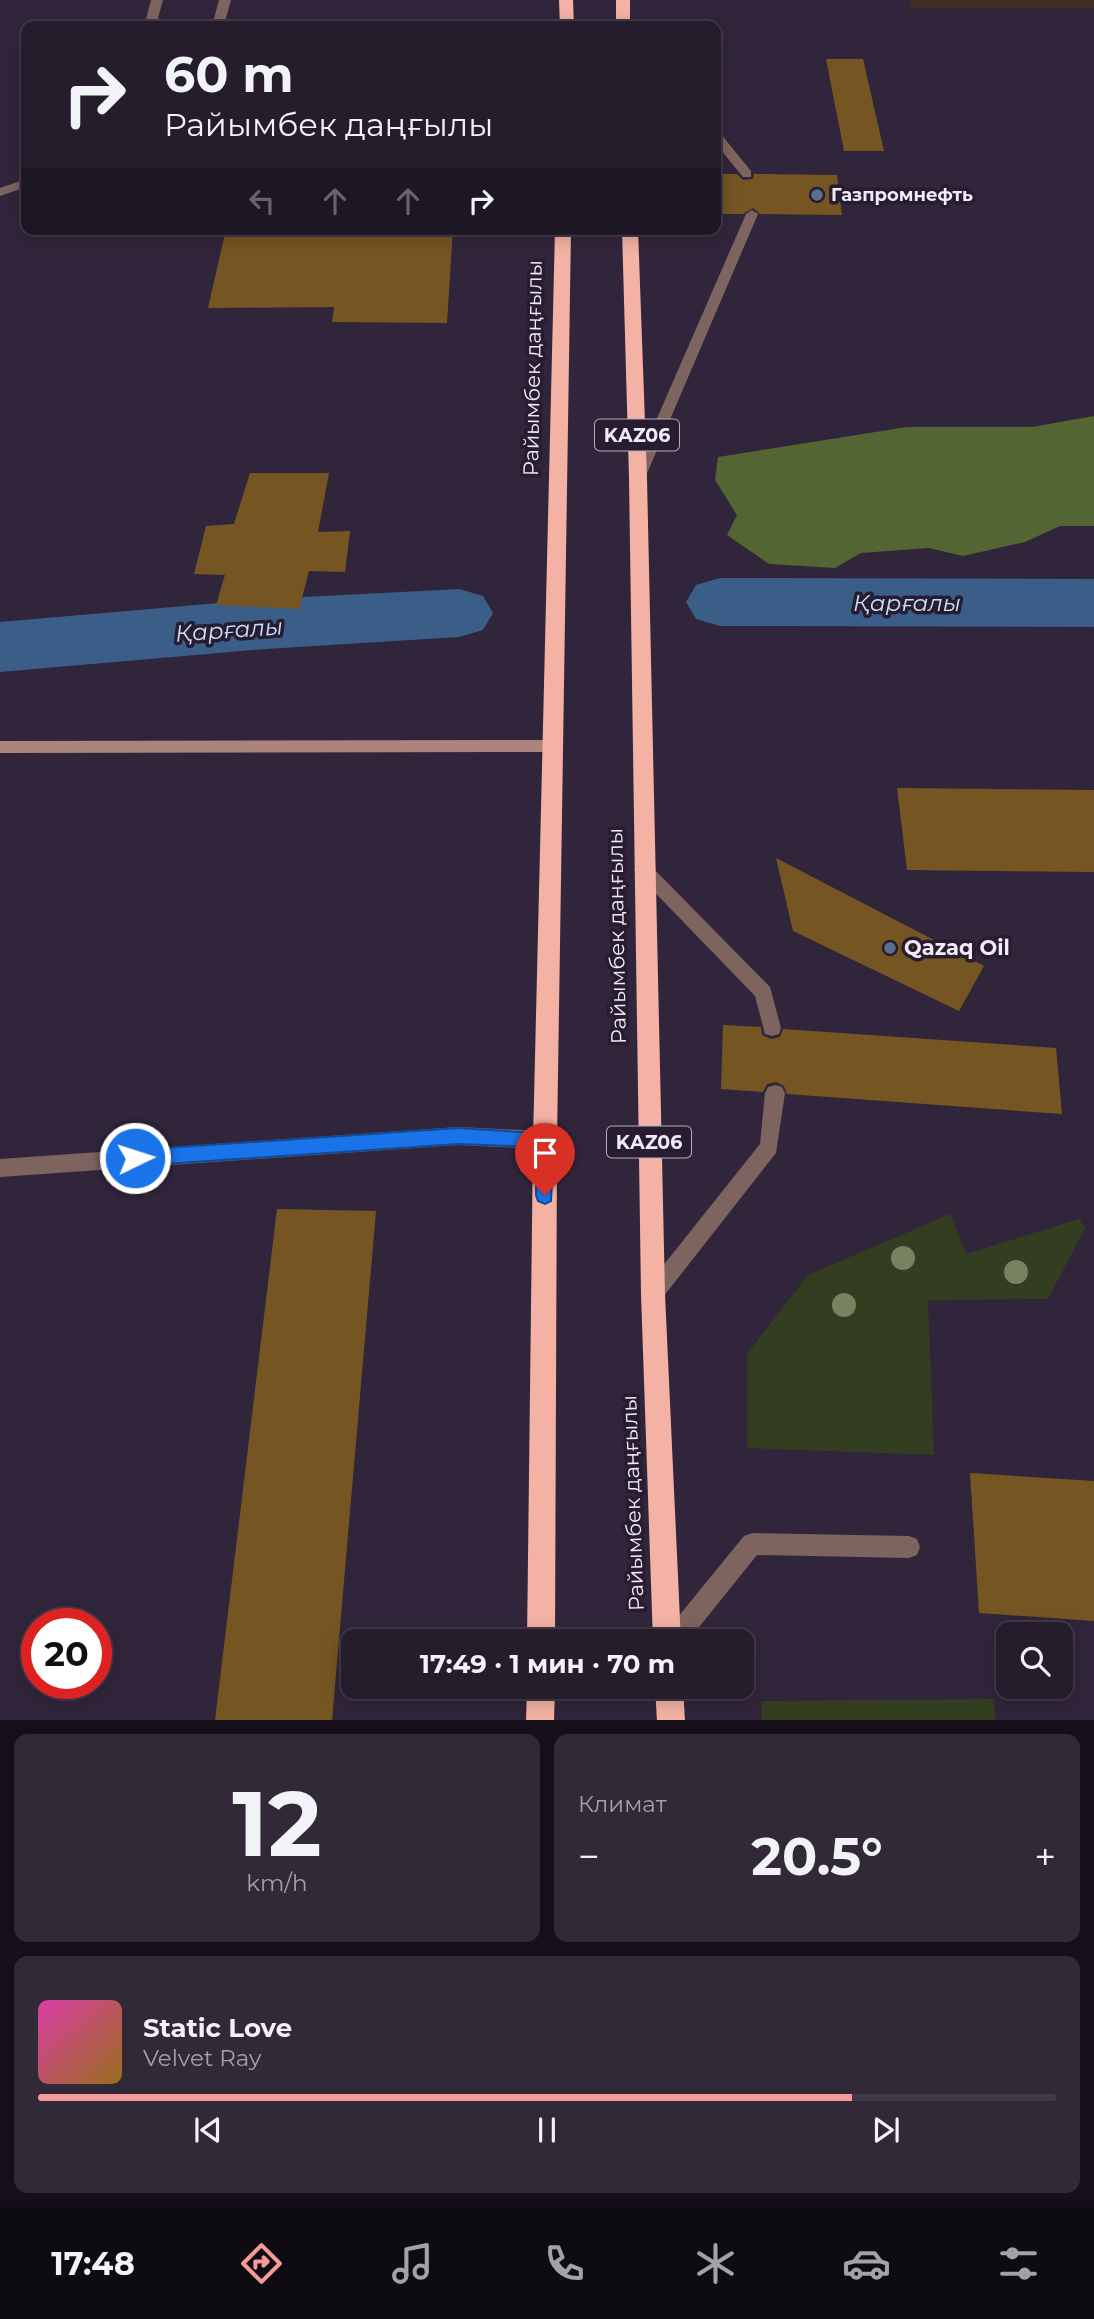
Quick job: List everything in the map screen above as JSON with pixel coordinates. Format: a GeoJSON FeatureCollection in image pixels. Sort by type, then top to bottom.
{"type":"FeatureCollection","features":[{"type":"Feature","properties":{"kind":"highway"},"geometry":{"type":"LineString","coordinates":[[566,0],[566,21]]}},
{"type":"Feature","properties":{"kind":"highway"},"geometry":{"type":"LineString","coordinates":[[623,0],[624,21]]}},
{"type":"Feature","properties":{"kind":"highway","name":"Райымбек даңғылы"},"geometry":{"type":"LineString","coordinates":[[541,1629],[545,1140],[555,746],[563,235]]}},
{"type":"Feature","properties":{"kind":"highway","name":"Райымбек даңғылы"},"geometry":{"type":"LineString","coordinates":[[630,235],[638,478],[643,869],[653,1294],[669,1629]]}},
{"type":"Feature","properties":{"kind":"highway"},"geometry":{"type":"LineString","coordinates":[[540,1720],[541,1699]]}},
{"type":"Feature","properties":{"kind":"highway"},"geometry":{"type":"LineString","coordinates":[[670,1699],[671,1720]]}},
{"type":"Feature","properties":{"kind":"street"},"geometry":{"type":"LineString","coordinates":[[0,747],[555,746]]}},
{"type":"Feature","properties":{"kind":"lane"},"geometry":{"type":"LineString","coordinates":[[154,21],[152,19],[157,0]]}},
{"type":"Feature","properties":{"kind":"lane"},"geometry":{"type":"LineString","coordinates":[[219,21],[225,0]]}},
{"type":"Feature","properties":{"kind":"lane"},"geometry":{"type":"LineString","coordinates":[[721,142],[747,174]]}},
{"type":"Feature","properties":{"kind":"lane"},"geometry":{"type":"LineString","coordinates":[[0,192],[21,185]]}},
{"type":"Feature","properties":{"kind":"lane"},"geometry":{"type":"LineString","coordinates":[[638,478],[751,214]]}},
{"type":"Feature","properties":{"kind":"lane"},"geometry":{"type":"LineString","coordinates":[[643,869],[763,992],[772,1028]]}},
{"type":"Feature","properties":{"kind":"lane"},"geometry":{"type":"LineString","coordinates":[[653,1294],[769,1147],[775,1093]]}},
{"type":"Feature","properties":{"kind":"lane"},"geometry":{"type":"LineString","coordinates":[[0,1168],[458,1136],[545,1140]]}},
{"type":"Feature","properties":{"kind":"lane"},"geometry":{"type":"LineString","coordinates":[[681,1629],[752,1544],[909,1547]]}},
{"type":"Feature","properties":{"kind":"shaded area"},"geometry":{"type":"Polygon","coordinates":[[[909,0],[1094,0],[1094,8],[911,8],[909,0]]]}},
{"type":"Feature","properties":{"kind":"green space"},"geometry":{"type":"Polygon","coordinates":[[[1094,416],[1094,526],[1060,526],[1025,542],[963,556],[929,548],[861,553],[835,568],[769,564],[727,535],[737,515],[715,480],[718,457],[907,427],[1032,427],[1094,416]]]}},
{"type":"Feature","properties":{"kind":"green space"},"geometry":{"type":"Polygon","coordinates":[[[950,1214],[966,1254],[1079,1219],[1085,1228],[1048,1299],[928,1300],[934,1455],[747,1448],[747,1354],[808,1275],[950,1214]]]}},
{"type":"Feature","properties":{"kind":"green space"},"geometry":{"type":"Polygon","coordinates":[[[994,1699],[995,1720],[762,1720],[761,1701],[994,1699]]]}},
{"type":"Feature","properties":{"kind":"building"},"geometry":{"type":"Polygon","coordinates":[[[826,59],[863,59],[884,151],[844,151],[826,59]]]}},
{"type":"Feature","properties":{"kind":"building"},"geometry":{"type":"Polygon","coordinates":[[[721,174],[737,174],[743,180],[753,179],[754,174],[837,175],[842,215],[760,214],[753,208],[743,214],[721,214],[721,174]]]}},
{"type":"Feature","properties":{"kind":"building"},"geometry":{"type":"Polygon","coordinates":[[[225,235],[453,235],[447,323],[332,322],[334,307],[208,308],[225,235]]]}},
{"type":"Feature","properties":{"kind":"building"},"geometry":{"type":"Polygon","coordinates":[[[250,473],[329,473],[318,532],[350,531],[345,572],[309,571],[299,609],[216,605],[225,575],[194,574],[206,526],[234,524],[250,473]]]}},
{"type":"Feature","properties":{"kind":"building"},"geometry":{"type":"Polygon","coordinates":[[[897,788],[1094,790],[1094,872],[907,870],[897,788]]]}},
{"type":"Feature","properties":{"kind":"building","name":"Qazaq Oil"},"geometry":{"type":"Polygon","coordinates":[[[776,858],[984,966],[959,1011],[793,931],[776,858]]]}},
{"type":"Feature","properties":{"kind":"building"},"geometry":{"type":"Polygon","coordinates":[[[723,1025],[761,1027],[762,1035],[771,1039],[780,1037],[783,1029],[1056,1048],[1062,1114],[787,1094],[784,1086],[776,1082],[767,1084],[763,1092],[721,1089],[723,1025]]]}},
{"type":"Feature","properties":{"kind":"building"},"geometry":{"type":"Polygon","coordinates":[[[277,1209],[376,1211],[332,1720],[215,1720],[277,1209]]]}},
{"type":"Feature","properties":{"kind":"building"},"geometry":{"type":"Polygon","coordinates":[[[970,1473],[1094,1481],[1094,1621],[979,1613],[970,1473]]]}},
{"type":"Feature","properties":{"kind":"waterway","name":"Қарғалы"},"geometry":{"type":"LineString","coordinates":[[720,602],[1094,603]]}},
{"type":"Feature","properties":{"kind":"waterway","name":"Қарғалы"},"geometry":{"type":"LineString","coordinates":[[0,647],[266,624],[459,613]]}},
{"type":"Feature","properties":{"kind":"place","name":"Газпромнефть"},"geometry":{"type":"Point","coordinates":[817,195]}},
{"type":"Feature","properties":{"kind":"place","name":"Qazaq Oil"},"geometry":{"type":"Point","coordinates":[890,948]}},
{"type":"Feature","properties":{"kind":"route"},"geometry":{"type":"LineString","coordinates":[[135,1158],[458,1136],[545,1140],[545,1195]]}}]}
